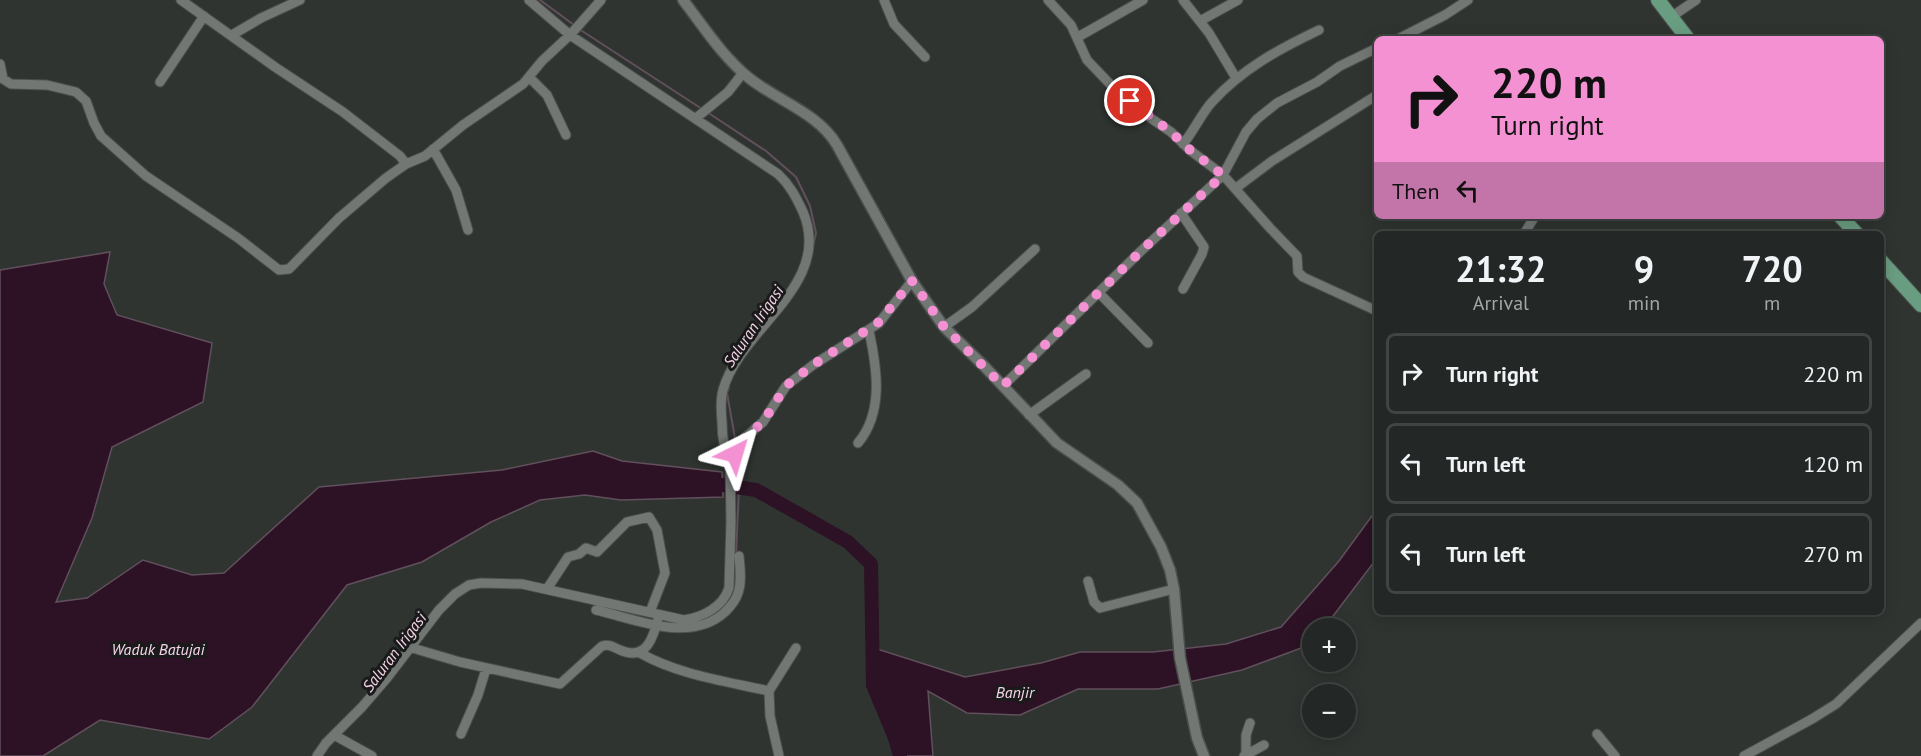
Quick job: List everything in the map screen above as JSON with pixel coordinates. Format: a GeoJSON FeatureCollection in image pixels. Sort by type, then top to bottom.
{"type":"FeatureCollection","features":[{"type":"Feature","properties":{"kind":"main road"},"geometry":{"type":"LineString","coordinates":[[1658,0],[1686,36]]}},
{"type":"Feature","properties":{"kind":"main road"},"geometry":{"type":"LineString","coordinates":[[1843,219],[1854,231]]}},
{"type":"Feature","properties":{"kind":"main road"},"geometry":{"type":"LineString","coordinates":[[1884,264],[1921,306]]}},
{"type":"Feature","properties":{"kind":"street"},"geometry":{"type":"LineString","coordinates":[[181,0],[370,132],[406,164]]}},
{"type":"Feature","properties":{"kind":"street"},"geometry":{"type":"LineString","coordinates":[[232,35],[261,18],[300,0]]}},
{"type":"Feature","properties":{"kind":"street"},"geometry":{"type":"LineString","coordinates":[[529,0],[762,162],[783,178],[795,194],[809,234],[808,256],[803,273],[736,361],[723,389],[722,430],[726,453],[733,457]]}},
{"type":"Feature","properties":{"kind":"street"},"geometry":{"type":"LineString","coordinates":[[0,64],[3,79],[11,84],[46,85],[76,92],[86,101],[101,136],[146,176],[238,238],[279,270],[289,269],[339,218],[386,178],[406,164],[422,157],[530,78],[542,61],[601,0]]}},
{"type":"Feature","properties":{"kind":"street"},"geometry":{"type":"LineString","coordinates":[[683,0],[726,57],[743,73],[782,101],[813,118],[826,130],[837,145],[912,281],[944,327],[1057,443],[1111,480],[1137,503],[1161,547],[1170,570],[1174,589],[1180,658],[1197,738],[1204,756]]}},
{"type":"Feature","properties":{"kind":"street"},"geometry":{"type":"LineString","coordinates":[[884,0],[894,24],[925,57]]}},
{"type":"Feature","properties":{"kind":"street"},"geometry":{"type":"LineString","coordinates":[[1048,0],[1063,14],[1078,37],[1084,56],[1110,84],[1149,117],[1171,132],[1236,188],[1297,256],[1298,272],[1303,277],[1374,310]]}},
{"type":"Feature","properties":{"kind":"street"},"geometry":{"type":"LineString","coordinates":[[1078,37],[1143,0]]}},
{"type":"Feature","properties":{"kind":"street"},"geometry":{"type":"LineString","coordinates":[[1183,0],[1200,21],[1236,78]]}},
{"type":"Feature","properties":{"kind":"street"},"geometry":{"type":"LineString","coordinates":[[1200,21],[1238,0]]}},
{"type":"Feature","properties":{"kind":"street"},"geometry":{"type":"LineString","coordinates":[[1404,36],[1445,15],[1468,0]]}},
{"type":"Feature","properties":{"kind":"street"},"geometry":{"type":"LineString","coordinates":[[1671,17],[1696,0]]}},
{"type":"Feature","properties":{"kind":"street"},"geometry":{"type":"LineString","coordinates":[[160,81],[204,16]]}},
{"type":"Feature","properties":{"kind":"street"},"geometry":{"type":"LineString","coordinates":[[1183,144],[1207,108],[1236,78],[1259,61],[1319,30]]}},
{"type":"Feature","properties":{"kind":"street"},"geometry":{"type":"LineString","coordinates":[[1003,386],[1223,175],[1246,132],[1262,114],[1340,66],[1374,49]]}},
{"type":"Feature","properties":{"kind":"street"},"geometry":{"type":"LineString","coordinates":[[696,118],[728,92],[743,73]]}},
{"type":"Feature","properties":{"kind":"street"},"geometry":{"type":"LineString","coordinates":[[530,78],[547,95],[566,135]]}},
{"type":"Feature","properties":{"kind":"street"},"geometry":{"type":"LineString","coordinates":[[1236,188],[1287,151],[1374,97]]}},
{"type":"Feature","properties":{"kind":"street"},"geometry":{"type":"LineString","coordinates":[[433,149],[456,190],[468,230]]}},
{"type":"Feature","properties":{"kind":"street"},"geometry":{"type":"LineString","coordinates":[[1181,213],[1204,247],[1183,289]]}},
{"type":"Feature","properties":{"kind":"street"},"geometry":{"type":"LineString","coordinates":[[944,327],[972,307],[1035,249]]}},
{"type":"Feature","properties":{"kind":"street"},"geometry":{"type":"LineString","coordinates":[[735,573],[731,521],[733,457],[742,440],[763,422],[779,394],[793,380],[840,347],[868,331],[889,312],[912,281]]}},
{"type":"Feature","properties":{"kind":"street"},"geometry":{"type":"LineString","coordinates":[[1099,293],[1148,343]]}},
{"type":"Feature","properties":{"kind":"street"},"geometry":{"type":"LineString","coordinates":[[858,443],[873,419],[876,404],[876,371],[868,331]]}},
{"type":"Feature","properties":{"kind":"street"},"geometry":{"type":"LineString","coordinates":[[1029,415],[1086,374]]}},
{"type":"Feature","properties":{"kind":"street"},"geometry":{"type":"LineString","coordinates":[[548,589],[568,557],[579,554],[586,548],[597,552],[627,522],[649,517],[657,530],[665,573],[648,644],[640,653]]}},
{"type":"Feature","properties":{"kind":"street"},"geometry":{"type":"LineString","coordinates":[[596,610],[656,618],[689,619],[711,610],[726,597],[739,556]]}},
{"type":"Feature","properties":{"kind":"street"},"geometry":{"type":"LineString","coordinates":[[1088,581],[1094,602],[1100,608],[1174,589]]}},
{"type":"Feature","properties":{"kind":"street"},"geometry":{"type":"LineString","coordinates":[[317,756],[322,747],[336,736],[412,648],[439,610],[455,594],[469,585],[522,584],[656,618]]}},
{"type":"Feature","properties":{"kind":"street"},"geometry":{"type":"LineString","coordinates":[[1744,756],[1836,704],[1921,623]]}},
{"type":"Feature","properties":{"kind":"street"},"geometry":{"type":"LineString","coordinates":[[412,648],[486,669],[560,684],[602,646],[611,645],[629,654],[640,653],[676,669],[769,691]]}},
{"type":"Feature","properties":{"kind":"street"},"geometry":{"type":"LineString","coordinates":[[779,756],[770,716],[769,691],[796,648]]}},
{"type":"Feature","properties":{"kind":"street"},"geometry":{"type":"LineString","coordinates":[[461,734],[478,695],[486,669]]}},
{"type":"Feature","properties":{"kind":"street"},"geometry":{"type":"LineString","coordinates":[[1245,755],[1246,735],[1250,723]]}},
{"type":"Feature","properties":{"kind":"street"},"geometry":{"type":"LineString","coordinates":[[1597,734],[1615,756]]}},
{"type":"Feature","properties":{"kind":"street"},"geometry":{"type":"LineString","coordinates":[[336,736],[372,756]]}},
{"type":"Feature","properties":{"kind":"street"},"geometry":{"type":"LineString","coordinates":[[1245,755],[1264,745]]}},
{"type":"Feature","properties":{"kind":"water","name":"Waduk Batujai"},"geometry":{"type":"Polygon","coordinates":[[[110,252],[104,284],[117,315],[212,343],[203,402],[112,447],[92,518],[56,602],[87,598],[143,560],[192,575],[224,573],[319,487],[502,470],[593,451],[622,461],[722,472],[723,497],[621,500],[585,495],[540,500],[491,522],[422,562],[347,585],[252,707],[209,739],[100,720],[43,756],[0,756],[0,270],[110,252]]]}},
{"type":"Feature","properties":{"kind":"water","name":"Banjir"},"geometry":{"type":"Polygon","coordinates":[[[1374,513],[1374,562],[1332,618],[1302,618],[1302,648],[1242,670],[1158,689],[1078,689],[1020,715],[967,713],[928,691],[933,756],[900,756],[873,685],[871,647],[965,677],[1041,663],[1080,652],[1153,652],[1226,644],[1281,627],[1339,561],[1374,513]]]}},
{"type":"Feature","properties":{"kind":"waterway","name":"Saluran Irigasi"},"geometry":{"type":"LineString","coordinates":[[540,0],[574,25]]}},
{"type":"Feature","properties":{"kind":"waterway","name":"Saluran Irigasi"},"geometry":{"type":"LineString","coordinates":[[579,29],[702,109]]}},
{"type":"Feature","properties":{"kind":"waterway","name":"Saluran Irigasi"},"geometry":{"type":"LineString","coordinates":[[707,112],[766,151],[796,177],[810,206],[816,233],[808,269]]}},
{"type":"Feature","properties":{"kind":"waterway","name":"Saluran Irigasi"},"geometry":{"type":"LineString","coordinates":[[729,388],[727,393],[736,444]]}},
{"type":"Feature","properties":{"kind":"waterway","name":"Saluran Irigasi"},"geometry":{"type":"LineString","coordinates":[[736,555],[738,456]]}},
{"type":"Feature","properties":{"kind":"waterway"},"geometry":{"type":"LineString","coordinates":[[723,485],[756,490],[848,542],[871,564],[873,685],[900,756]]}},
{"type":"Feature","properties":{"kind":"waterway","name":"Saluran Irigasi"},"geometry":{"type":"LineString","coordinates":[[733,585],[736,566]]}},
{"type":"Feature","properties":{"kind":"route"},"geometry":{"type":"LineString","coordinates":[[735,454],[742,440],[763,422],[786,386],[813,365],[879,322],[912,281],[944,327],[1003,386],[1141,251],[1223,175],[1186,148],[1177,137],[1130,101]]}}]}
